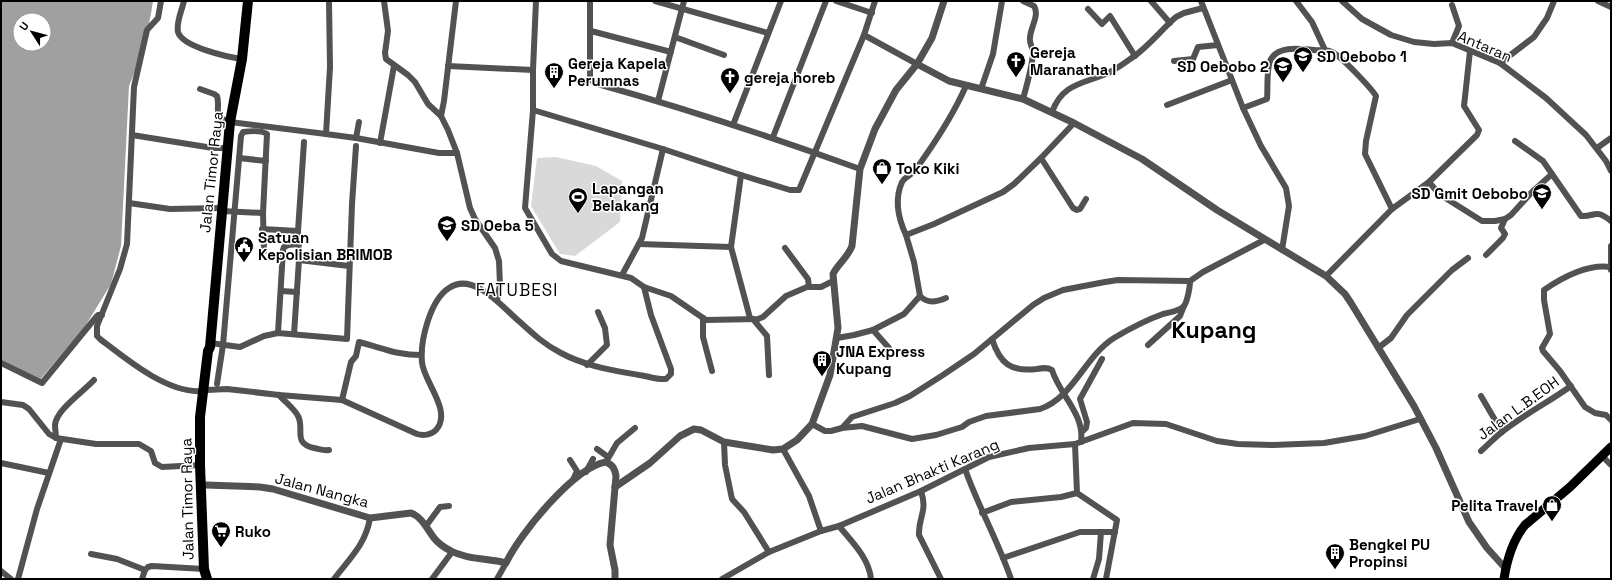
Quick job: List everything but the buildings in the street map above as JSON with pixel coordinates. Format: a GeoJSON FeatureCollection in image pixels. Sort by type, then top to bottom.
{"type":"FeatureCollection","features":[{"type":"Feature","properties":{"kind":"highway","name":"Jalan Timor Raya"},"geometry":{"type":"LineString","coordinates":[[207,579],[204,569],[200,465],[204,391],[212,352],[210,345],[230,122],[242,59],[248,1]]}},
{"type":"Feature","properties":{"kind":"highway","name":"Jalan Timor Raya"},"geometry":{"type":"LineString","coordinates":[[204,391],[207,579]]}},
{"type":"Feature","properties":{"kind":"main road"},"geometry":{"type":"LineString","coordinates":[[1504,579],[1514,539],[1524,525],[1570,487],[1611,447]]}},
{"type":"Feature","properties":{"kind":"street"},"geometry":{"type":"LineString","coordinates":[[161,1],[158,18],[147,30],[134,93],[127,244],[125,254],[97,326],[97,336],[141,369],[176,388],[195,392],[227,389],[342,400],[417,434],[426,435],[434,432],[441,420],[441,415],[438,402],[424,370],[421,355],[428,320],[433,309],[447,289],[459,284],[472,285],[497,300],[518,321],[545,344],[587,365],[663,380],[668,378],[671,374],[671,369],[651,315],[644,287]]}},
{"type":"Feature","properties":{"kind":"street"},"geometry":{"type":"LineString","coordinates":[[184,1],[179,21],[178,31],[180,36],[195,46],[242,59]]}},
{"type":"Feature","properties":{"kind":"street"},"geometry":{"type":"LineString","coordinates":[[326,134],[330,67],[329,1]]}},
{"type":"Feature","properties":{"kind":"street"},"geometry":{"type":"LineString","coordinates":[[384,1],[388,31],[385,52],[386,59],[415,82],[428,104],[441,116],[457,153],[470,208],[475,219],[495,248],[499,262],[500,285],[497,300]]}},
{"type":"Feature","properties":{"kind":"street"},"geometry":{"type":"LineString","coordinates":[[441,116],[456,1]]}},
{"type":"Feature","properties":{"kind":"street"},"geometry":{"type":"LineString","coordinates":[[536,1],[533,110],[525,203],[526,212],[552,254],[561,260],[622,275],[634,280],[644,287],[671,296],[703,318],[712,320],[751,319],[763,317],[786,296],[809,287],[821,287],[833,281]]}},
{"type":"Feature","properties":{"kind":"street"},"geometry":{"type":"LineString","coordinates":[[590,1],[590,78],[592,82],[733,124],[860,169]]}},
{"type":"Feature","properties":{"kind":"street"},"geometry":{"type":"LineString","coordinates":[[655,1],[768,33]]}},
{"type":"Feature","properties":{"kind":"street"},"geometry":{"type":"LineString","coordinates":[[658,101],[684,1]]}},
{"type":"Feature","properties":{"kind":"street"},"geometry":{"type":"LineString","coordinates":[[733,124],[781,1]]}},
{"type":"Feature","properties":{"kind":"street"},"geometry":{"type":"LineString","coordinates":[[773,137],[826,1]]}},
{"type":"Feature","properties":{"kind":"street"},"geometry":{"type":"LineString","coordinates":[[836,1],[872,14]]}},
{"type":"Feature","properties":{"kind":"street"},"geometry":{"type":"LineString","coordinates":[[533,110],[663,149],[790,190],[799,190],[864,35],[875,1]]}},
{"type":"Feature","properties":{"kind":"street"},"geometry":{"type":"LineString","coordinates":[[615,487],[650,463],[680,436],[694,429],[701,430],[724,442],[773,450],[783,449],[797,440],[812,424],[830,375],[837,338],[838,328],[833,274],[836,268],[847,257],[852,246],[860,169],[875,129],[887,104],[917,64],[932,38],[944,1]]}},
{"type":"Feature","properties":{"kind":"street"},"geometry":{"type":"LineString","coordinates":[[981,89],[993,54],[1002,1]]}},
{"type":"Feature","properties":{"kind":"street"},"geometry":{"type":"LineString","coordinates":[[1023,99],[1032,62],[1033,51],[1030,38],[1035,18],[1036,4],[1024,1]]}},
{"type":"Feature","properties":{"kind":"street"},"geometry":{"type":"LineString","coordinates":[[1151,1],[1170,22]]}},
{"type":"Feature","properties":{"kind":"street"},"geometry":{"type":"LineString","coordinates":[[1201,1],[1243,108],[1261,146],[1280,176],[1289,195],[1289,206],[1282,250]]}},
{"type":"Feature","properties":{"kind":"street"},"geometry":{"type":"LineString","coordinates":[[1296,1],[1312,22],[1325,50]]}},
{"type":"Feature","properties":{"kind":"street","name":"Antaran"},"geometry":{"type":"LineString","coordinates":[[1342,1],[1362,19],[1391,35],[1414,42],[1434,44],[1452,43],[1500,63],[1546,98],[1586,135],[1597,148],[1611,171]]}},
{"type":"Feature","properties":{"kind":"street"},"geometry":{"type":"LineString","coordinates":[[1500,63],[1534,36],[1547,18],[1554,1]]}},
{"type":"Feature","properties":{"kind":"street"},"geometry":{"type":"LineString","coordinates":[[1598,1],[1611,7]]}},
{"type":"Feature","properties":{"kind":"street"},"geometry":{"type":"LineString","coordinates":[[1452,5],[1459,26],[1452,43]]}},
{"type":"Feature","properties":{"kind":"street"},"geometry":{"type":"LineString","coordinates":[[1088,8],[1102,24],[1110,16],[1135,56]]}},
{"type":"Feature","properties":{"kind":"street"},"geometry":{"type":"LineString","coordinates":[[1052,112],[1059,98],[1064,92],[1083,82],[1110,72],[1135,56],[1170,22],[1184,13],[1203,8]]}},
{"type":"Feature","properties":{"kind":"street"},"geometry":{"type":"LineString","coordinates":[[591,31],[671,52]]}},
{"type":"Feature","properties":{"kind":"street"},"geometry":{"type":"LineString","coordinates":[[864,35],[948,80],[966,86],[1023,99],[1074,123],[1142,159],[1264,240],[1326,276],[1345,294],[1414,406],[1436,448],[1469,522],[1487,548],[1506,569]]}},
{"type":"Feature","properties":{"kind":"street"},"geometry":{"type":"LineString","coordinates":[[675,37],[724,55]]}},
{"type":"Feature","properties":{"kind":"street"},"geometry":{"type":"LineString","coordinates":[[1174,61],[1193,59],[1198,47],[1218,44]]}},
{"type":"Feature","properties":{"kind":"street"},"geometry":{"type":"LineString","coordinates":[[1243,108],[1267,99],[1269,66],[1271,59],[1275,55],[1295,48],[1325,50],[1334,53],[1376,96],[1366,141],[1365,154],[1392,209]]}},
{"type":"Feature","properties":{"kind":"street"},"geometry":{"type":"LineString","coordinates":[[1326,276],[1392,209],[1429,182],[1474,139],[1479,130],[1464,106],[1470,51]]}},
{"type":"Feature","properties":{"kind":"street"},"geometry":{"type":"LineString","coordinates":[[380,143],[394,66]]}},
{"type":"Feature","properties":{"kind":"street"},"geometry":{"type":"LineString","coordinates":[[448,66],[533,70]]}},
{"type":"Feature","properties":{"kind":"street"},"geometry":{"type":"LineString","coordinates":[[1167,105],[1232,80]]}},
{"type":"Feature","properties":{"kind":"street"},"geometry":{"type":"LineString","coordinates":[[946,298],[936,302],[928,302],[920,296],[914,262],[906,235],[899,220],[898,200],[902,181],[916,169],[933,145],[950,119],[966,86]]}},
{"type":"Feature","properties":{"kind":"street"},"geometry":{"type":"LineString","coordinates":[[200,89],[217,96],[217,112],[220,118],[230,122],[356,138],[440,152],[457,153]]}},
{"type":"Feature","properties":{"kind":"street"},"geometry":{"type":"LineString","coordinates":[[356,138],[358,122]]}},
{"type":"Feature","properties":{"kind":"street"},"geometry":{"type":"LineString","coordinates":[[906,235],[934,224],[1003,192],[1014,184],[1041,158],[1074,123]]}},
{"type":"Feature","properties":{"kind":"street"},"geometry":{"type":"LineString","coordinates":[[217,384],[223,346],[241,136],[243,132],[264,132],[267,134],[262,229],[264,251]]}},
{"type":"Feature","properties":{"kind":"street"},"geometry":{"type":"LineString","coordinates":[[132,135],[213,148],[228,148]]}},
{"type":"Feature","properties":{"kind":"street"},"geometry":{"type":"LineString","coordinates":[[1597,148],[1611,138]]}},
{"type":"Feature","properties":{"kind":"street"},"geometry":{"type":"LineString","coordinates":[[1515,141],[1543,161],[1580,216],[1594,213],[1601,214],[1611,220]]}},
{"type":"Feature","properties":{"kind":"street"},"geometry":{"type":"LineString","coordinates":[[294,334],[299,260],[298,231],[304,142]]}},
{"type":"Feature","properties":{"kind":"street"},"geometry":{"type":"LineString","coordinates":[[210,345],[240,347],[264,336],[278,333],[347,339],[349,266],[356,146]]}},
{"type":"Feature","properties":{"kind":"street"},"geometry":{"type":"LineString","coordinates":[[622,275],[639,244],[663,149]]}},
{"type":"Feature","properties":{"kind":"street"},"geometry":{"type":"LineString","coordinates":[[239,158],[266,161]]}},
{"type":"Feature","properties":{"kind":"street"},"geometry":{"type":"LineString","coordinates":[[1041,158],[1073,208],[1077,210],[1080,209],[1086,200]]}},
{"type":"Feature","properties":{"kind":"street"},"geometry":{"type":"LineString","coordinates":[[1429,182],[1439,194],[1482,221],[1496,222],[1511,215],[1532,192],[1552,174]]}},
{"type":"Feature","properties":{"kind":"street"},"geometry":{"type":"LineString","coordinates":[[741,175],[731,247],[751,319],[767,336],[769,375]]}},
{"type":"Feature","properties":{"kind":"street"},"geometry":{"type":"LineString","coordinates":[[129,203],[170,209],[222,210],[263,213]]}},
{"type":"Feature","properties":{"kind":"street"},"geometry":{"type":"LineString","coordinates":[[1486,255],[1503,238],[1505,234],[1501,228],[1505,219]]}},
{"type":"Feature","properties":{"kind":"street"},"geometry":{"type":"LineString","coordinates":[[262,229],[298,231]]}},
{"type":"Feature","properties":{"kind":"street"},"geometry":{"type":"LineString","coordinates":[[842,428],[852,417],[895,403],[910,396],[974,354],[1033,305],[1044,298],[1063,290],[1118,280],[1190,281],[1203,272],[1264,240]]}},
{"type":"Feature","properties":{"kind":"street"},"geometry":{"type":"LineString","coordinates":[[278,333],[284,247],[299,244]]}},
{"type":"Feature","properties":{"kind":"street"},"geometry":{"type":"LineString","coordinates":[[639,244],[731,247]]}},
{"type":"Feature","properties":{"kind":"street"},"geometry":{"type":"LineString","coordinates":[[1611,246],[1611,271]]}},
{"type":"Feature","properties":{"kind":"street"},"geometry":{"type":"LineString","coordinates":[[785,248],[808,279],[809,287]]}},
{"type":"Feature","properties":{"kind":"street"},"geometry":{"type":"LineString","coordinates":[[1378,348],[1391,338],[1407,315],[1452,270],[1468,258]]}},
{"type":"Feature","properties":{"kind":"street"},"geometry":{"type":"LineString","coordinates":[[299,260],[349,266]]}},
{"type":"Feature","properties":{"kind":"street"},"geometry":{"type":"LineString","coordinates":[[1610,267],[1600,266],[1570,275],[1560,279],[1543,292],[1550,334],[1542,348],[1542,351],[1560,371],[1586,407],[1595,413],[1606,415],[1611,420]]}},
{"type":"Feature","properties":{"kind":"street"},"geometry":{"type":"LineString","coordinates":[[1148,345],[1180,316],[1190,288],[1190,281]]}},
{"type":"Feature","properties":{"kind":"street"},"geometry":{"type":"LineString","coordinates":[[281,291],[297,292]]}},
{"type":"Feature","properties":{"kind":"street"},"geometry":{"type":"LineString","coordinates":[[837,338],[873,330],[904,314],[920,296]]}},
{"type":"Feature","properties":{"kind":"street"},"geometry":{"type":"LineString","coordinates":[[812,424],[825,431],[862,426],[906,438],[924,438],[962,427],[976,419],[986,416],[1040,409],[1054,402],[1065,393],[1096,353],[1113,339],[1135,326],[1163,314],[1175,312],[1184,306]]}},
{"type":"Feature","properties":{"kind":"street"},"geometry":{"type":"LineString","coordinates":[[587,365],[607,345],[605,328],[598,312]]}},
{"type":"Feature","properties":{"kind":"street"},"geometry":{"type":"LineString","coordinates":[[1,363],[42,383],[79,340],[98,315],[102,315]]}},
{"type":"Feature","properties":{"kind":"street"},"geometry":{"type":"LineString","coordinates":[[703,318],[703,338],[712,371]]}},
{"type":"Feature","properties":{"kind":"street"},"geometry":{"type":"LineString","coordinates":[[873,330],[889,348]]}},
{"type":"Feature","properties":{"kind":"street"},"geometry":{"type":"LineString","coordinates":[[992,339],[1000,357],[1009,366],[1030,370],[1050,368],[1055,380],[1065,393],[1083,431]]}},
{"type":"Feature","properties":{"kind":"street"},"geometry":{"type":"LineString","coordinates":[[342,400],[359,342],[402,354],[421,355]]}},
{"type":"Feature","properties":{"kind":"street"},"geometry":{"type":"LineString","coordinates":[[1077,493],[1078,443],[1083,431],[1086,428],[1087,422],[1080,399],[1102,359]]}},
{"type":"Feature","properties":{"kind":"street"},"geometry":{"type":"LineString","coordinates":[[18,579],[35,516],[50,473],[58,438],[55,425],[62,409],[78,397],[94,380]]}},
{"type":"Feature","properties":{"kind":"street","name":"Jalan L.B.EOH"},"geometry":{"type":"LineString","coordinates":[[1481,451],[1502,432],[1571,386]]}},
{"type":"Feature","properties":{"kind":"street"},"geometry":{"type":"LineString","coordinates":[[279,395],[298,417],[299,434],[302,442],[310,447],[329,450]]}},
{"type":"Feature","properties":{"kind":"street"},"geometry":{"type":"LineString","coordinates":[[1481,396],[1502,432]]}},
{"type":"Feature","properties":{"kind":"street"},"geometry":{"type":"LineString","coordinates":[[1,402],[23,405],[29,409],[48,434],[58,438],[96,444],[139,444],[151,451],[155,463],[162,467],[200,465]]}},
{"type":"Feature","properties":{"kind":"street","name":"Jalan Bhakti Karang"},"geometry":{"type":"LineString","coordinates":[[722,579],[769,552],[839,526],[921,491],[989,457],[1029,448],[1078,443],[1125,425],[1141,422],[1166,424],[1217,441],[1238,444],[1273,445],[1324,443],[1365,436],[1420,419]]}},
{"type":"Feature","properties":{"kind":"street"},"geometry":{"type":"LineString","coordinates":[[497,579],[515,547],[558,494],[586,472],[607,459],[617,443],[635,428]]}},
{"type":"Feature","properties":{"kind":"street"},"geometry":{"type":"LineString","coordinates":[[724,442],[725,465],[732,499],[744,512],[769,552]]}},
{"type":"Feature","properties":{"kind":"street"},"geometry":{"type":"LineString","coordinates":[[597,449],[615,469],[616,476],[610,545],[615,570],[615,579]]}},
{"type":"Feature","properties":{"kind":"street"},"geometry":{"type":"LineString","coordinates":[[783,449],[808,496],[820,532]]}},
{"type":"Feature","properties":{"kind":"street"},"geometry":{"type":"LineString","coordinates":[[1602,456],[1611,465]]}},
{"type":"Feature","properties":{"kind":"street"},"geometry":{"type":"LineString","coordinates":[[586,472],[593,459]]}},
{"type":"Feature","properties":{"kind":"street"},"geometry":{"type":"LineString","coordinates":[[570,460],[577,471],[572,482]]}},
{"type":"Feature","properties":{"kind":"street"},"geometry":{"type":"LineString","coordinates":[[2,465],[50,473]]}},
{"type":"Feature","properties":{"kind":"street"},"geometry":{"type":"LineString","coordinates":[[965,469],[975,498],[1003,558],[1011,579]]}},
{"type":"Feature","properties":{"kind":"street","name":"Jalan Nangka"},"geometry":{"type":"LineString","coordinates":[[206,485],[260,487],[272,489],[370,518],[411,513],[426,526],[435,539],[452,552],[485,561],[506,563]]}},
{"type":"Feature","properties":{"kind":"street"},"geometry":{"type":"LineString","coordinates":[[921,491],[924,505],[918,529],[919,535],[941,579]]}},
{"type":"Feature","properties":{"kind":"street"},"geometry":{"type":"LineString","coordinates":[[982,513],[1011,502],[1062,497],[1077,493],[1116,518],[1118,522],[1106,579]]}},
{"type":"Feature","properties":{"kind":"street"},"geometry":{"type":"LineString","coordinates":[[426,526],[440,507],[449,506]]}},
{"type":"Feature","properties":{"kind":"street"},"geometry":{"type":"LineString","coordinates":[[334,579],[360,547],[366,535],[370,518]]}},
{"type":"Feature","properties":{"kind":"street"},"geometry":{"type":"LineString","coordinates":[[839,526],[860,551],[870,571],[871,579]]}},
{"type":"Feature","properties":{"kind":"street"},"geometry":{"type":"LineString","coordinates":[[1003,558],[1080,532],[1116,532]]}},
{"type":"Feature","properties":{"kind":"street"},"geometry":{"type":"LineString","coordinates":[[1094,579],[1099,559],[1101,532]]}},
{"type":"Feature","properties":{"kind":"street"},"geometry":{"type":"LineString","coordinates":[[432,579],[452,552]]}},
{"type":"Feature","properties":{"kind":"street"},"geometry":{"type":"LineString","coordinates":[[91,554],[117,559],[145,570]]}},
{"type":"Feature","properties":{"kind":"street"},"geometry":{"type":"LineString","coordinates":[[142,579],[145,570],[152,566],[204,569]]}},
{"type":"Feature","properties":{"kind":"street"},"geometry":{"type":"LineString","coordinates":[[1,571],[11,579]]}},
{"type":"Feature","properties":{"kind":"shaded area"},"geometry":{"type":"Polygon","coordinates":[[[1,1],[153,1],[144,44],[129,86],[121,246],[111,284],[84,328],[38,382],[1,363],[1,1]]]}},
{"type":"Feature","properties":{"kind":"shaded area","name":"Lapangan Belakang"},"geometry":{"type":"Polygon","coordinates":[[[556,157],[596,166],[622,181],[620,222],[575,256],[560,254],[531,206],[537,158],[556,157]]]}},
{"type":"Feature","properties":{"kind":"place","name":"SD Oebobo 1"},"geometry":{"type":"Point","coordinates":[1303,73]}},
{"type":"Feature","properties":{"kind":"place","name":"Gereja Maranatha I"},"geometry":{"type":"Point","coordinates":[1016,78]}},
{"type":"Feature","properties":{"kind":"place","name":"SD Oebobo 2"},"geometry":{"type":"Point","coordinates":[1283,83]}},
{"type":"Feature","properties":{"kind":"place","name":"Gereja Kapela Perumnas"},"geometry":{"type":"Point","coordinates":[554,89]}},
{"type":"Feature","properties":{"kind":"place","name":"gereja horeb"},"geometry":{"type":"Point","coordinates":[730,94]}},
{"type":"Feature","properties":{"kind":"place","name":"Toko Kiki"},"geometry":{"type":"Point","coordinates":[882,185]}},
{"type":"Feature","properties":{"kind":"place","name":"SD Gmit Oebobo"},"geometry":{"type":"Point","coordinates":[1542,210]}},
{"type":"Feature","properties":{"kind":"place","name":"Lapangan Belakang"},"geometry":{"type":"Point","coordinates":[578,214]}},
{"type":"Feature","properties":{"kind":"place","name":"SD Oeba 5"},"geometry":{"type":"Point","coordinates":[447,242]}},
{"type":"Feature","properties":{"kind":"place","name":"Satuan Kepolisian BRIMOB"},"geometry":{"type":"Point","coordinates":[244,263]}},
{"type":"Feature","properties":{"kind":"place","name":"JNA Express Kupang"},"geometry":{"type":"Point","coordinates":[822,377]}},
{"type":"Feature","properties":{"kind":"place","name":"Pelita Travel"},"geometry":{"type":"Point","coordinates":[1552,522]}},
{"type":"Feature","properties":{"kind":"place","name":"Ruko"},"geometry":{"type":"Point","coordinates":[221,548]}},
{"type":"Feature","properties":{"kind":"place","name":"Bengkel PU Propinsi"},"geometry":{"type":"Point","coordinates":[1335,570]}},
{"type":"Feature","properties":{"kind":"district","name":"FATUBESI"},"geometry":{"type":"Point","coordinates":[517,290]}},
{"type":"Feature","properties":{"kind":"district","name":"Kupang"},"geometry":{"type":"Point","coordinates":[1214,330]}}]}
